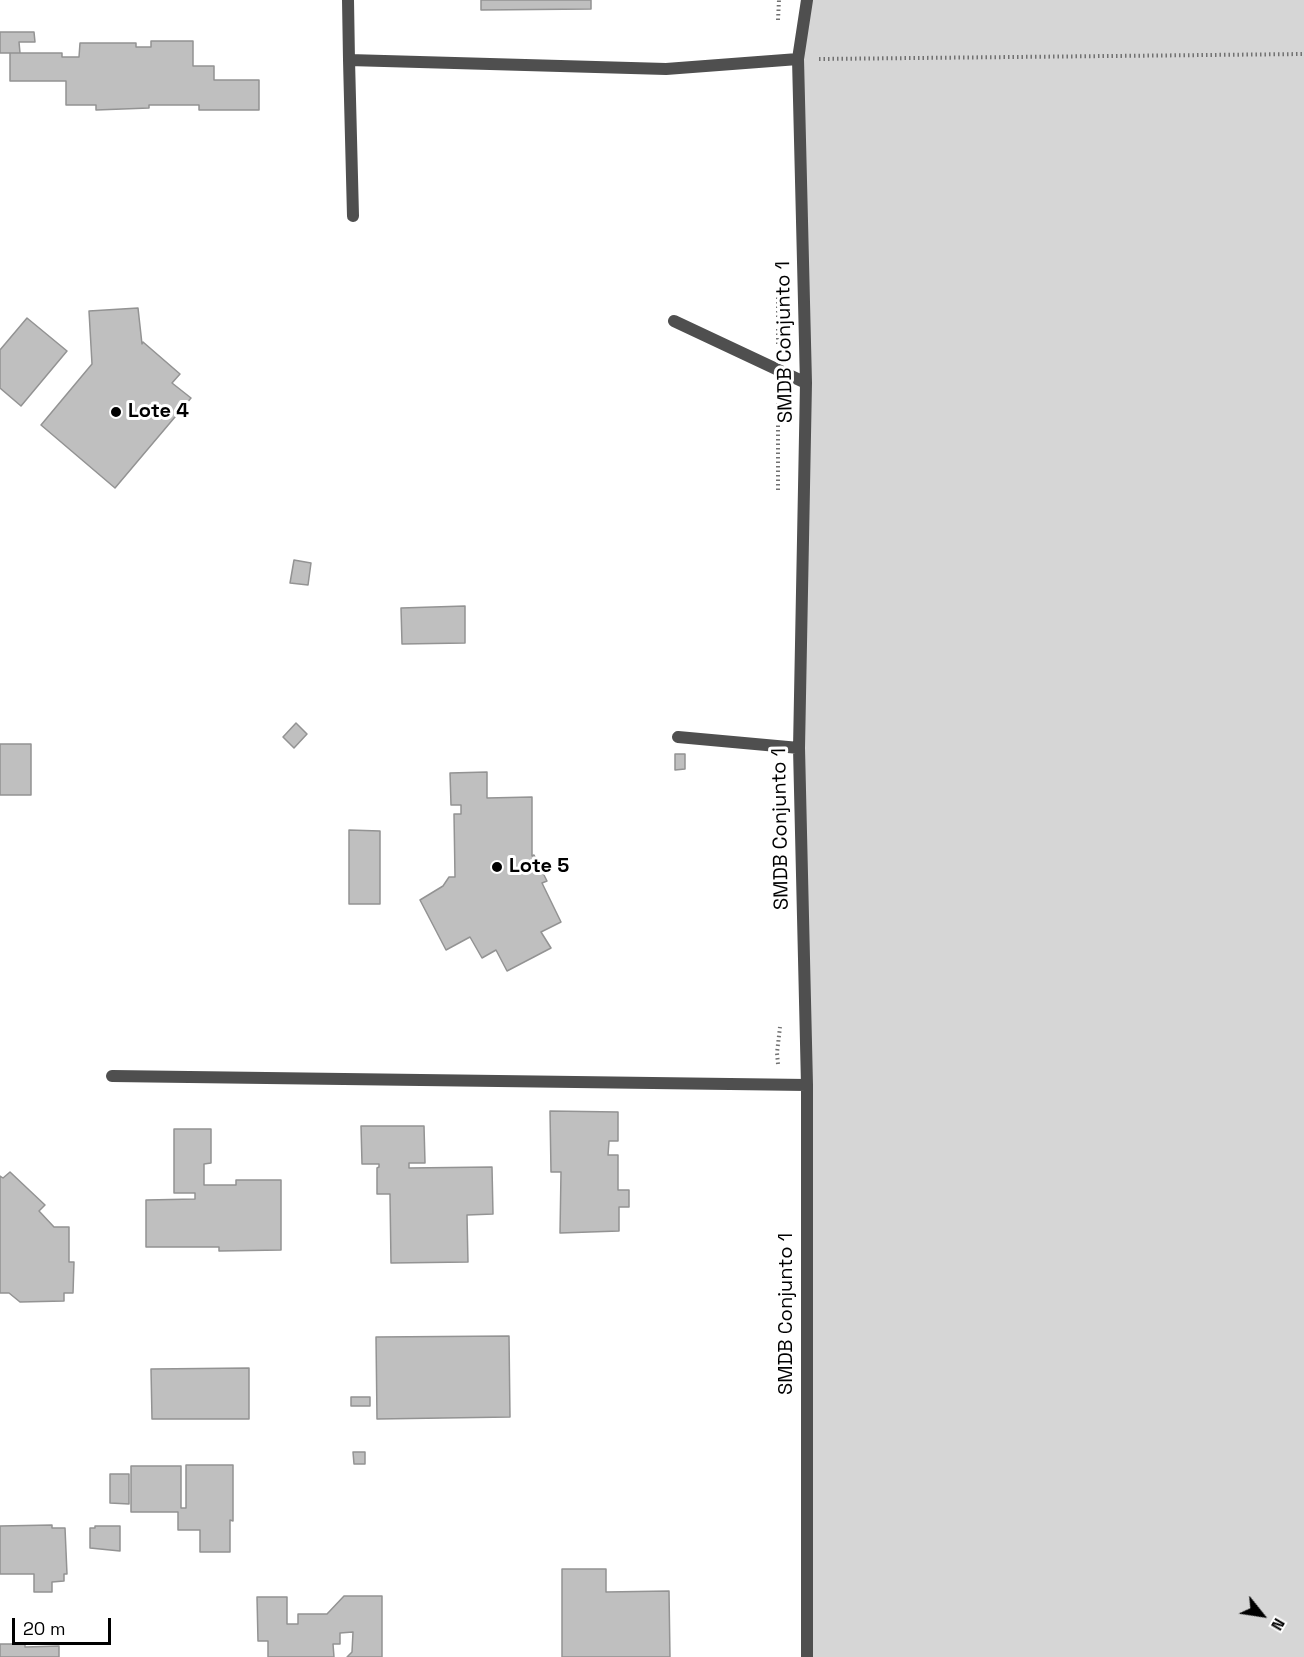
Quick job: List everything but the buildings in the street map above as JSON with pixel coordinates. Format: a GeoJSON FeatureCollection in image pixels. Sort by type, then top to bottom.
{"type":"FeatureCollection","features":[{"type":"Feature","properties":{"kind":"street"},"geometry":{"type":"LineString","coordinates":[[348,0],[353,216]]}},
{"type":"Feature","properties":{"kind":"street","name":"SMDB Conjunto 1"},"geometry":{"type":"LineString","coordinates":[[807,0],[798,59],[806,383],[799,748],[807,1084],[807,1657]]}},
{"type":"Feature","properties":{"kind":"street"},"geometry":{"type":"LineString","coordinates":[[349,60],[666,69],[798,59]]}},
{"type":"Feature","properties":{"kind":"street"},"geometry":{"type":"LineString","coordinates":[[674,321],[806,383]]}},
{"type":"Feature","properties":{"kind":"street"},"geometry":{"type":"LineString","coordinates":[[678,737],[799,748]]}},
{"type":"Feature","properties":{"kind":"street"},"geometry":{"type":"LineString","coordinates":[[112,1076],[807,1084]]}},
{"type":"Feature","properties":{"kind":"path"},"geometry":{"type":"LineString","coordinates":[[798,59],[1304,54]]}},
{"type":"Feature","properties":{"kind":"shaded area"},"geometry":{"type":"Polygon","coordinates":[[[810,0],[1304,0],[1304,1657],[807,1657],[798,59],[810,0]]]}},
{"type":"Feature","properties":{"kind":"place","name":"Lote 4"},"geometry":{"type":"Point","coordinates":[116,412]}},
{"type":"Feature","properties":{"kind":"place","name":"Lote 5"},"geometry":{"type":"Point","coordinates":[497,867]}}]}
